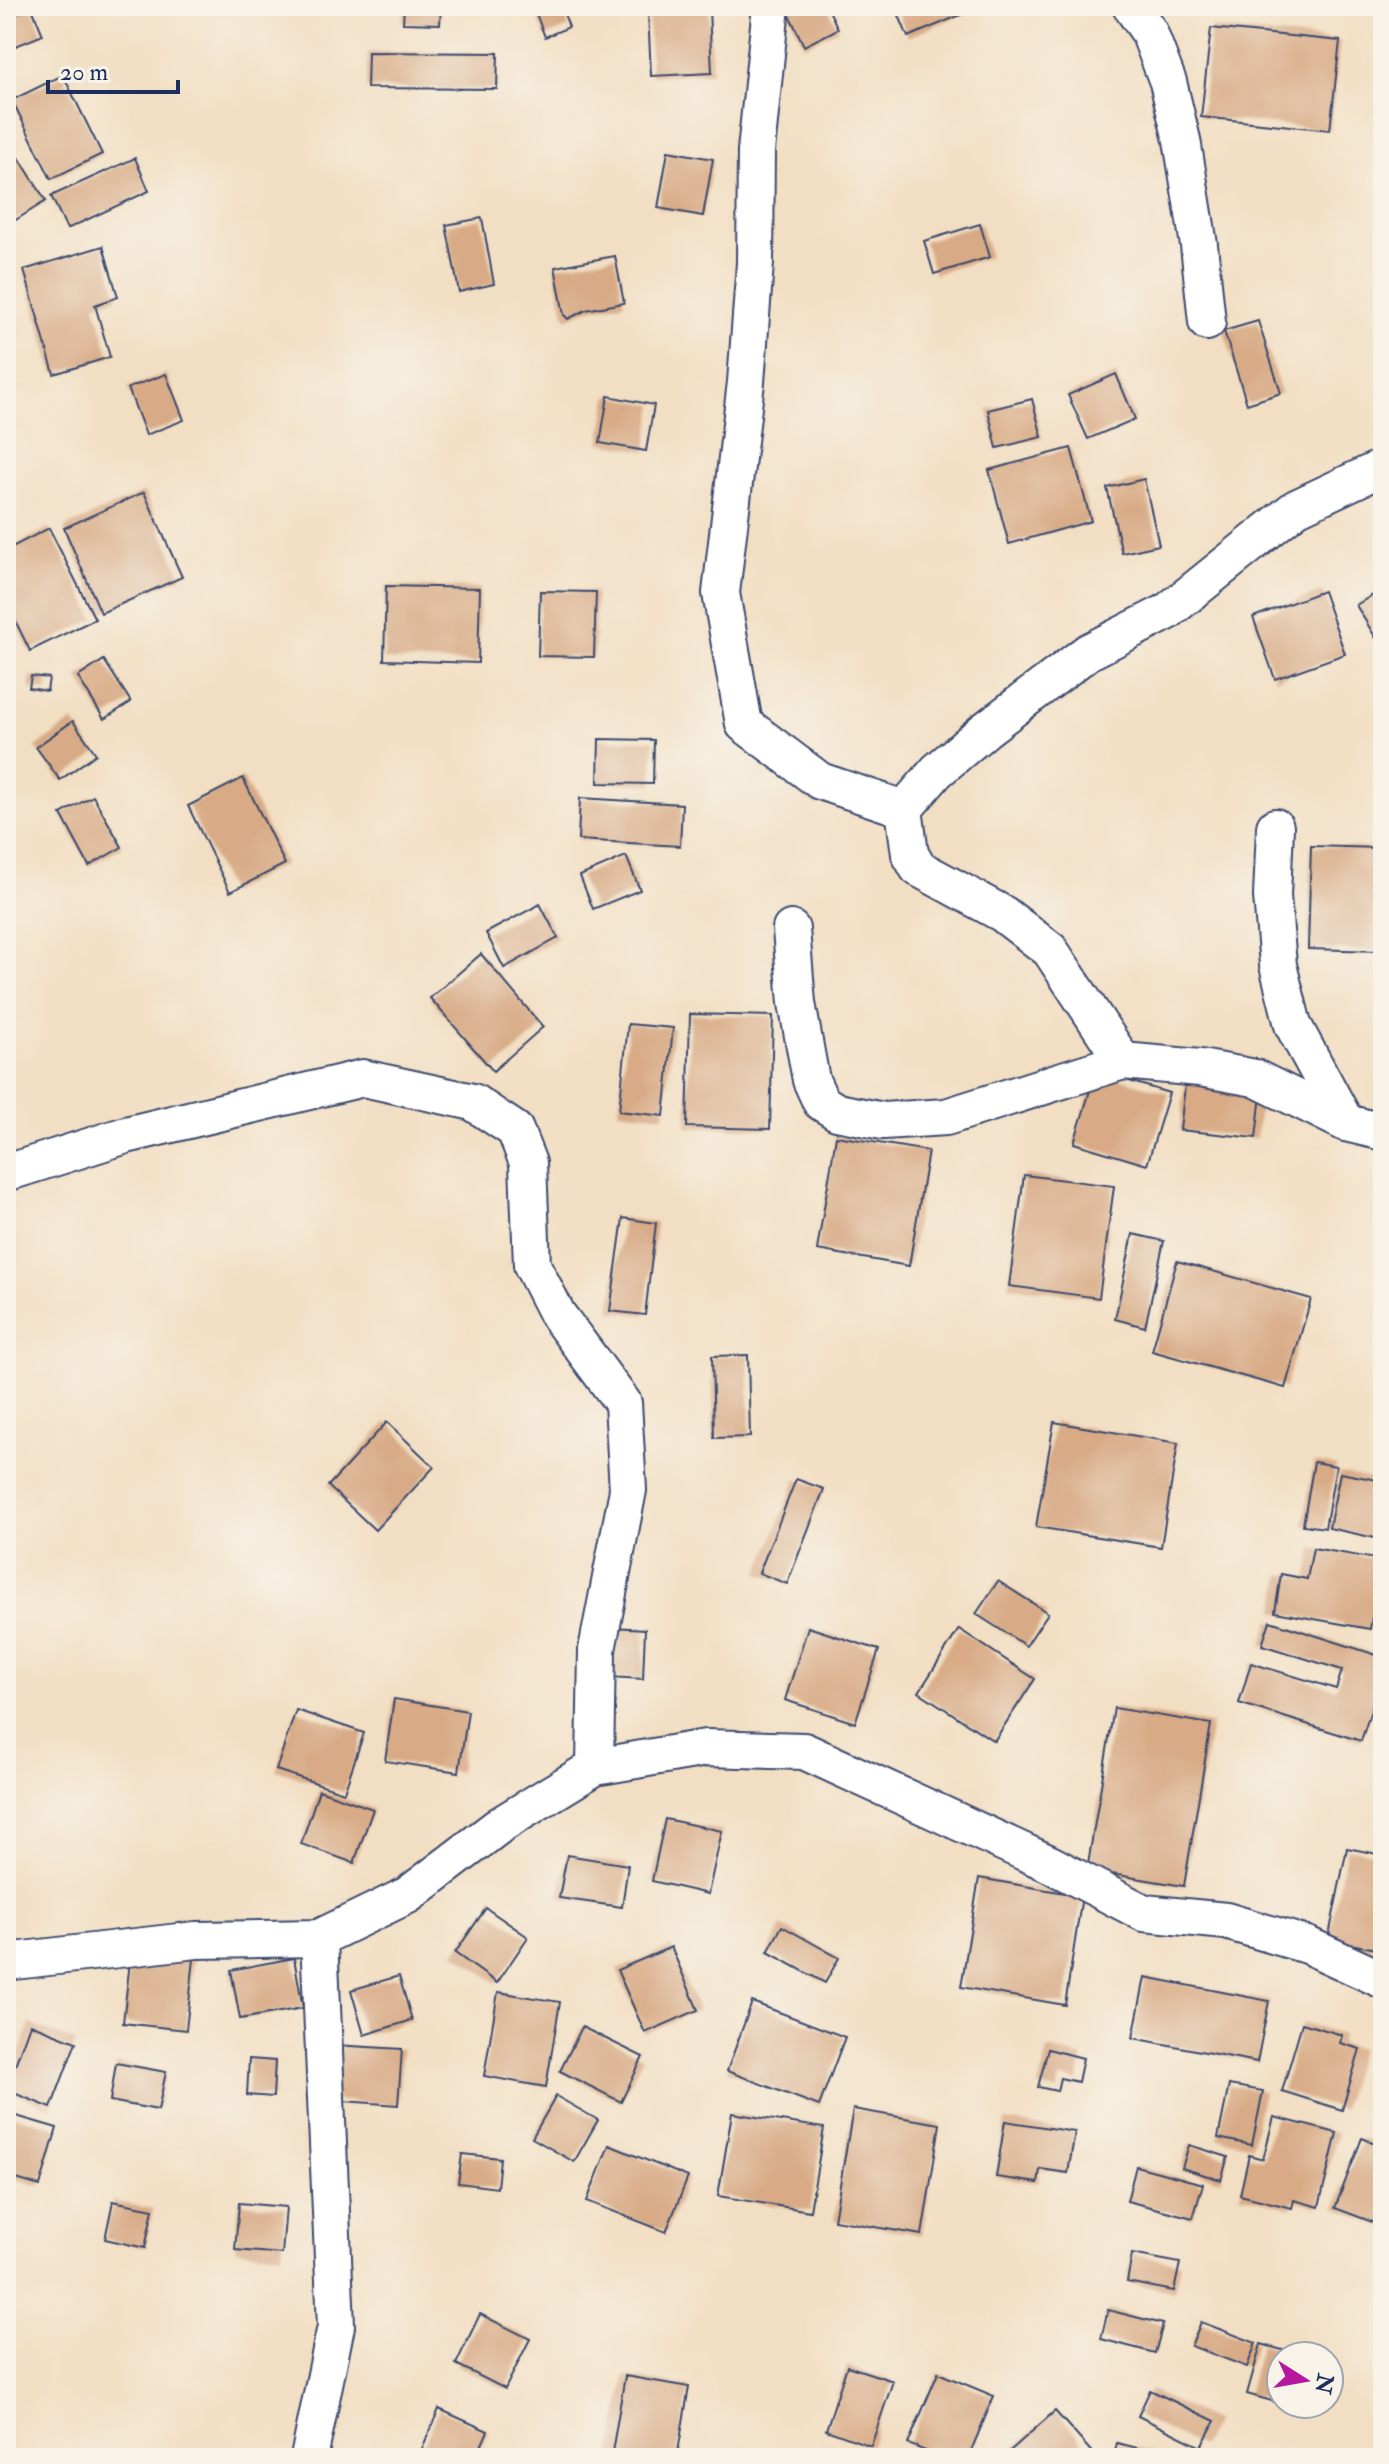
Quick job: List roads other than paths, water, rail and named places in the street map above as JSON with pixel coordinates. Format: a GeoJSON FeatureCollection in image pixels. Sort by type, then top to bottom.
{"type":"FeatureCollection","features":[{"type":"Feature","properties":{"kind":"street"},"geometry":{"type":"LineString","coordinates":[[771,6],[756,151],[755,263],[746,382],[721,593],[744,724],[820,781],[904,809]]}},
{"type":"Feature","properties":{"kind":"street"},"geometry":{"type":"LineString","coordinates":[[1131,6],[1149,32],[1168,82],[1199,245],[1207,322]]}},
{"type":"Feature","properties":{"kind":"street"},"geometry":{"type":"LineString","coordinates":[[1123,1061],[1050,950],[1003,914],[918,868],[910,854],[904,809],[937,771],[985,730],[1088,652],[1167,612],[1296,508],[1383,467]]}},
{"type":"Feature","properties":{"kind":"street"},"geometry":{"type":"LineString","coordinates":[[1275,827],[1272,896],[1278,965],[1293,1025],[1346,1123]]}},
{"type":"Feature","properties":{"kind":"street"},"geometry":{"type":"LineString","coordinates":[[791,929],[797,1003],[811,1080],[821,1102],[837,1112],[883,1121],[946,1117],[1123,1061],[1200,1068],[1255,1078],[1346,1123],[1383,1132]]}},
{"type":"Feature","properties":{"kind":"street"},"geometry":{"type":"LineString","coordinates":[[6,1173],[126,1135],[363,1078],[473,1102],[515,1130],[528,1163],[532,1265],[557,1314],[623,1403],[628,1490],[597,1650],[595,1767]]}},
{"type":"Feature","properties":{"kind":"street"},"geometry":{"type":"LineString","coordinates":[[6,1962],[196,1940],[319,1938],[408,1895],[500,1825],[595,1767],[706,1748],[804,1751],[1048,1863],[1144,1913],[1226,1921],[1307,1945],[1383,1980]]}},
{"type":"Feature","properties":{"kind":"street"},"geometry":{"type":"LineString","coordinates":[[309,2458],[336,2326],[319,1938]]}}]}
